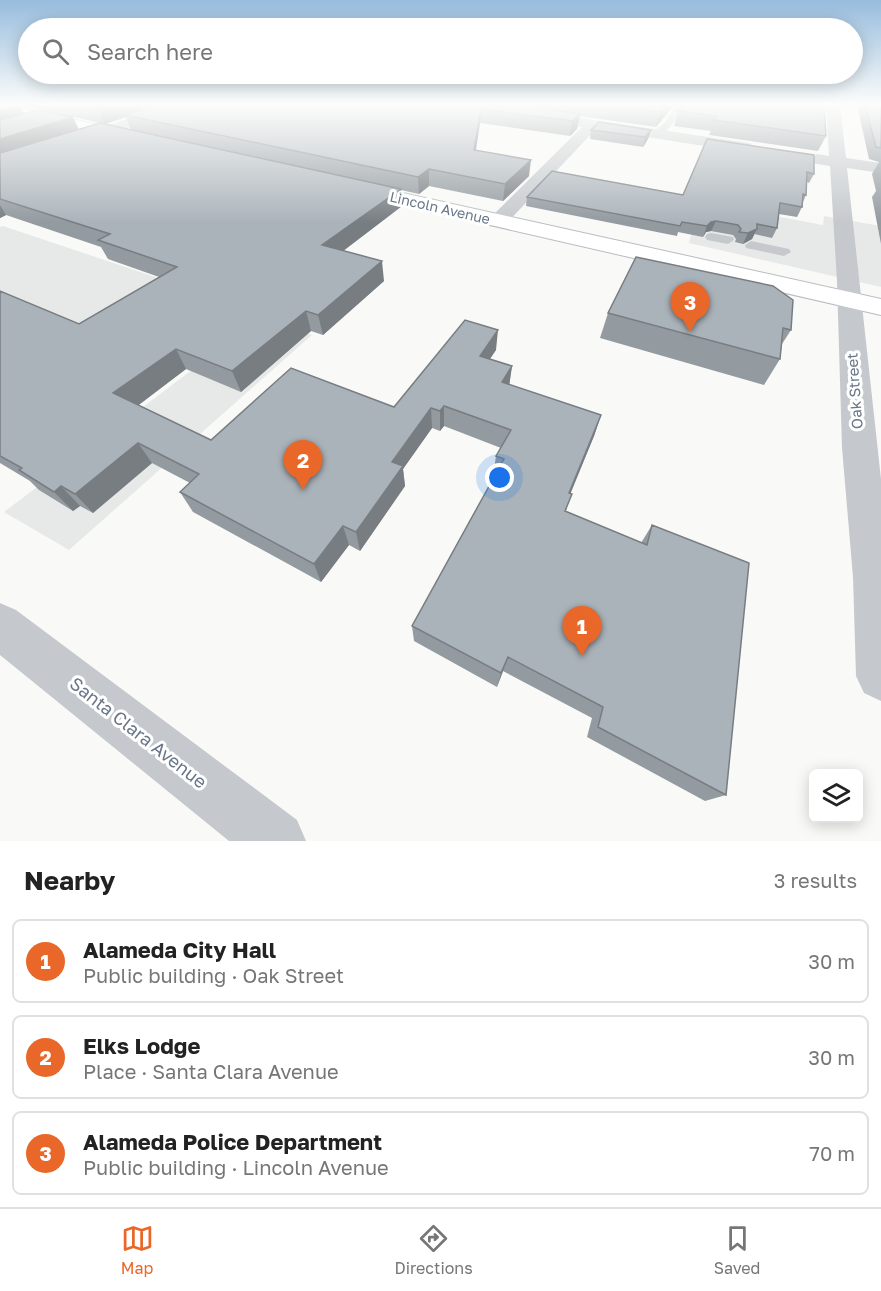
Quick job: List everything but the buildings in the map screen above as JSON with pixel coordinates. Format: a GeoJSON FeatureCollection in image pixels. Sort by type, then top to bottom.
{"type":"FeatureCollection","features":[{"type":"Feature","properties":{"kind":"main road","name":"Lincoln Avenue"},"geometry":{"type":"LineString","coordinates":[[336,184],[865,304]]}},
{"type":"Feature","properties":{"kind":"street"},"geometry":{"type":"LineString","coordinates":[[0,166],[66,144]]}},
{"type":"Feature","properties":{"kind":"street"},"geometry":{"type":"LineString","coordinates":[[498,221],[573,144]]}},
{"type":"Feature","properties":{"kind":"street"},"geometry":{"type":"LineString","coordinates":[[724,144],[769,151]]}},
{"type":"Feature","properties":{"kind":"street","name":"Oak Street"},"geometry":{"type":"LineString","coordinates":[[836,144],[837,162],[865,304],[873,577],[881,676]]}},
{"type":"Feature","properties":{"kind":"street"},"geometry":{"type":"LineString","coordinates":[[802,156],[881,168]]}},
{"type":"Feature","properties":{"kind":"street","name":"Santa Clara Avenue"},"geometry":{"type":"LineString","coordinates":[[0,626],[276,841]]}},
{"type":"Feature","properties":{"kind":"lane"},"geometry":{"type":"LineString","coordinates":[[711,237],[728,240]]}},
{"type":"Feature","properties":{"kind":"lane"},"geometry":{"type":"LineString","coordinates":[[751,245],[783,252]]}},
{"type":"Feature","properties":{"kind":"shaded area"},"geometry":{"type":"Polygon","coordinates":[[[700,202],[823,225],[824,216],[881,226],[881,287],[689,243],[700,202]]]}},
{"type":"Feature","properties":{"kind":"shaded area"},"geometry":{"type":"Polygon","coordinates":[[[3,226],[182,286],[0,398],[0,227],[3,226]]]}},
{"type":"Feature","properties":{"kind":"shaded area"},"geometry":{"type":"Polygon","coordinates":[[[262,317],[312,335],[69,550],[4,512],[262,317]]]}},
{"type":"Feature","properties":{"kind":"place","name":"Alameda Police Department"},"geometry":{"type":"Point","coordinates":[690,332]}},
{"type":"Feature","properties":{"kind":"place","name":"Elks Lodge"},"geometry":{"type":"Point","coordinates":[303,490]}},
{"type":"Feature","properties":{"kind":"place","name":"Alameda City Hall"},"geometry":{"type":"Point","coordinates":[582,656]}}]}
